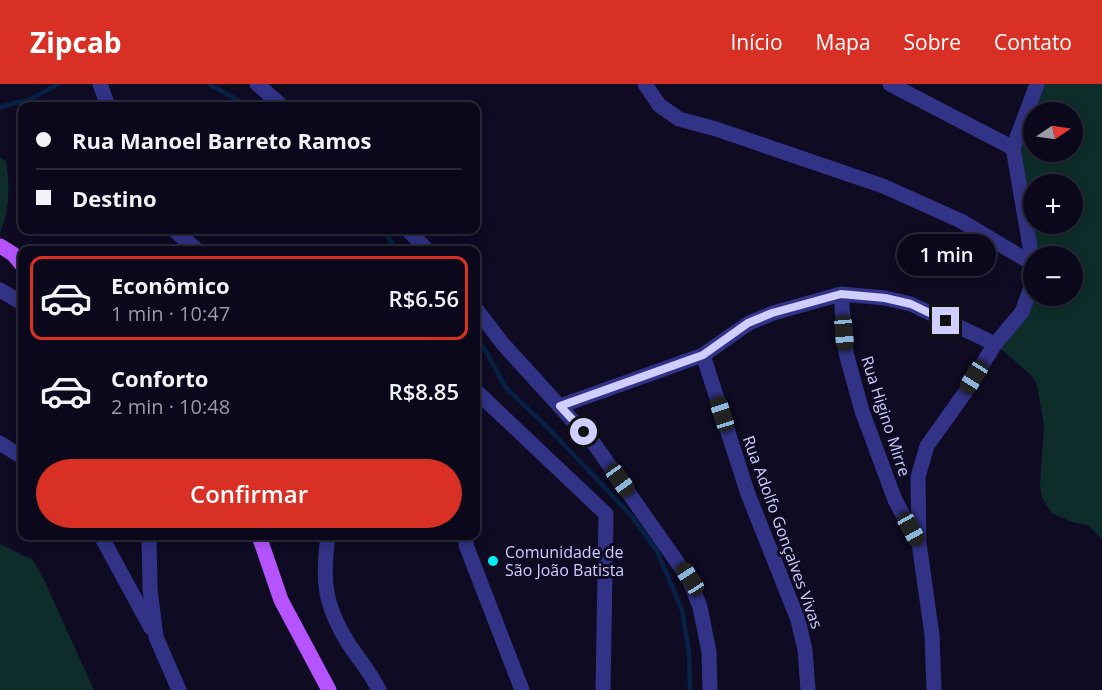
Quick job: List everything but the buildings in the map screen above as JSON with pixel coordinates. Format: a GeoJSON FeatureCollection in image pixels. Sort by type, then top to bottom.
{"type":"FeatureCollection","features":[{"type":"Feature","properties":{"kind":"main road"},"geometry":{"type":"LineString","coordinates":[[260,540],[281,600],[329,690]]}},
{"type":"Feature","properties":{"kind":"street"},"geometry":{"type":"LineString","coordinates":[[100,84],[107,102]]}},
{"type":"Feature","properties":{"kind":"street"},"geometry":{"type":"LineString","coordinates":[[258,84],[278,102]]}},
{"type":"Feature","properties":{"kind":"street"},"geometry":{"type":"LineString","coordinates":[[645,84],[659,105],[680,119],[883,186],[961,222],[1023,258]]}},
{"type":"Feature","properties":{"kind":"street"},"geometry":{"type":"LineString","coordinates":[[890,84],[1013,148]]}},
{"type":"Feature","properties":{"kind":"street","name":"Rua Higino Mirre"},"geometry":{"type":"LineString","coordinates":[[1030,246],[1013,148],[1036,84]]}},
{"type":"Feature","properties":{"kind":"street"},"geometry":{"type":"LineString","coordinates":[[179,234],[192,246]]}},
{"type":"Feature","properties":{"kind":"street"},"geometry":{"type":"LineString","coordinates":[[412,234],[423,246]]}},
{"type":"Feature","properties":{"kind":"street"},"geometry":{"type":"LineString","coordinates":[[0,290],[18,301]]}},
{"type":"Feature","properties":{"kind":"street"},"geometry":{"type":"LineString","coordinates":[[560,406],[703,355],[748,323],[772,313],[841,294],[885,298],[911,304],[995,344]]}},
{"type":"Feature","properties":{"kind":"street","name":"Rua Higino Mirre"},"geometry":{"type":"LineString","coordinates":[[841,294],[846,353],[862,411],[895,500],[919,543]]}},
{"type":"Feature","properties":{"kind":"street","name":"Rua Higino Mirre"},"geometry":{"type":"LineString","coordinates":[[934,690],[932,635],[919,543],[918,477],[927,446],[964,394],[995,344],[1022,312],[1024,306]]}},
{"type":"Feature","properties":{"kind":"street"},"geometry":{"type":"LineString","coordinates":[[480,314],[503,344],[595,445],[690,579],[700,607],[709,652],[711,690]]}},
{"type":"Feature","properties":{"kind":"street","name":"Rua Adolfo Gonçalves Vivas"},"geometry":{"type":"LineString","coordinates":[[703,355],[748,494],[798,621],[805,650],[808,690]]}},
{"type":"Feature","properties":{"kind":"street"},"geometry":{"type":"LineString","coordinates":[[480,395],[606,514],[603,690]]}},
{"type":"Feature","properties":{"kind":"street"},"geometry":{"type":"LineString","coordinates":[[0,443],[18,454]]}},
{"type":"Feature","properties":{"kind":"street"},"geometry":{"type":"LineString","coordinates":[[103,540],[156,637],[179,690]]}},
{"type":"Feature","properties":{"kind":"street"},"geometry":{"type":"LineString","coordinates":[[149,540],[150,589],[156,637]]}},
{"type":"Feature","properties":{"kind":"street"},"geometry":{"type":"LineString","coordinates":[[326,540],[323,568],[328,603],[347,640],[379,690]]}},
{"type":"Feature","properties":{"kind":"street"},"geometry":{"type":"LineString","coordinates":[[466,540],[522,690]]}},
{"type":"Feature","properties":{"kind":"green space"},"geometry":{"type":"Polygon","coordinates":[[[1043,84],[1102,84],[1102,539],[1088,525],[1071,522],[1052,513],[1042,498],[1040,484],[1044,425],[1037,385],[1032,376],[999,347],[1028,306],[1083,306],[1083,246],[1033,246],[1031,234],[1083,234],[1083,174],[1023,174],[1023,185],[1017,149],[1023,134],[1023,162],[1083,162],[1083,102],[1036,102],[1043,84]]]}},
{"type":"Feature","properties":{"kind":"green space"},"geometry":{"type":"Polygon","coordinates":[[[0,157],[6,161],[8,188],[6,215],[0,233],[0,157]]]}},
{"type":"Feature","properties":{"kind":"green space"},"geometry":{"type":"Polygon","coordinates":[[[0,544],[33,560],[94,690],[0,690],[0,544]]]}},
{"type":"Feature","properties":{"kind":"waterway"},"geometry":{"type":"LineString","coordinates":[[19,102],[31,99],[58,84]]}},
{"type":"Feature","properties":{"kind":"waterway"},"geometry":{"type":"LineString","coordinates":[[209,84],[241,102]]}},
{"type":"Feature","properties":{"kind":"waterway"},"geometry":{"type":"LineString","coordinates":[[0,107],[18,102]]}},
{"type":"Feature","properties":{"kind":"waterway"},"geometry":{"type":"LineString","coordinates":[[387,234],[393,246]]}},
{"type":"Feature","properties":{"kind":"waterway"},"geometry":{"type":"LineString","coordinates":[[480,343],[505,387],[612,495],[632,517],[657,551],[682,610],[689,652],[690,690]]}},
{"type":"Feature","properties":{"kind":"place","name":"Comunidade de São João Batista"},"geometry":{"type":"Point","coordinates":[493,561]}},
{"type":"Feature","properties":{"kind":"route"},"geometry":{"type":"LineString","coordinates":[[584,432],[560,406],[703,355],[748,323],[772,313],[841,294],[885,298],[911,304],[946,321]]}}]}
